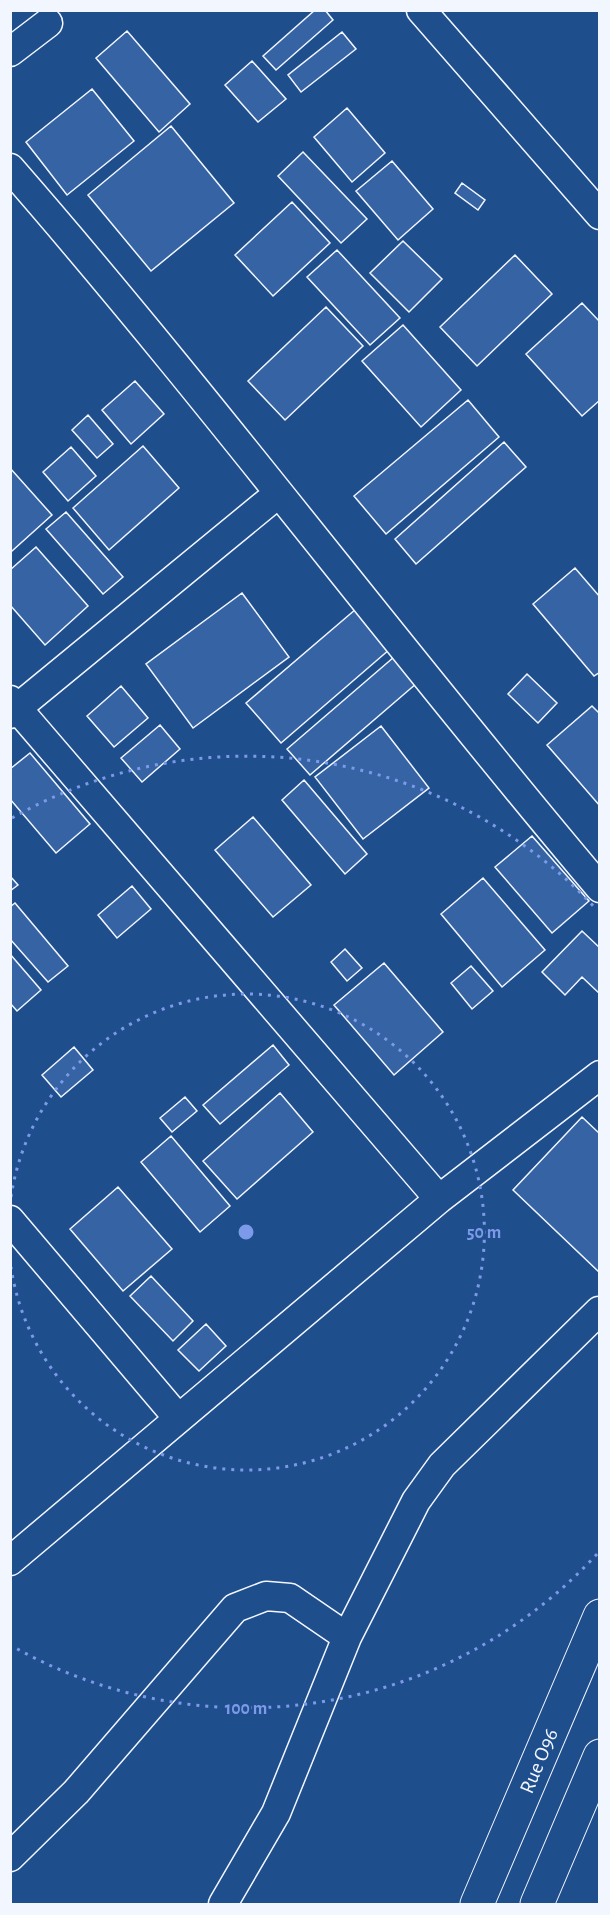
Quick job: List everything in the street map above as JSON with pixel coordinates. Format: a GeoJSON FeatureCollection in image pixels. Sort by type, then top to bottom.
{"type":"FeatureCollection","features":[{"type":"Feature","properties":{"kind":"main road","name":"Rue O96"},"geometry":{"type":"LineString","coordinates":[[477,1905],[600,1616]]}},
{"type":"Feature","properties":{"kind":"main road"},"geometry":{"type":"LineString","coordinates":[[537,1905],[600,1756]]}},
{"type":"Feature","properties":{"kind":"street"},"geometry":{"type":"LineString","coordinates":[[422,10],[600,215]]}},
{"type":"Feature","properties":{"kind":"street"},"geometry":{"type":"LineString","coordinates":[[10,52],[48,23]]}},
{"type":"Feature","properties":{"kind":"street"},"geometry":{"type":"LineString","coordinates":[[10,168],[279,493],[522,796],[600,888]]}},
{"type":"Feature","properties":{"kind":"street"},"geometry":{"type":"LineString","coordinates":[[279,493],[13,707],[439,1199]]}},
{"type":"Feature","properties":{"kind":"street"},"geometry":{"type":"LineString","coordinates":[[10,1561],[439,1199],[600,1075]]}},
{"type":"Feature","properties":{"kind":"street"},"geometry":{"type":"LineString","coordinates":[[10,1220],[177,1418]]}},
{"type":"Feature","properties":{"kind":"street"},"geometry":{"type":"LineString","coordinates":[[223,1905],[276,1813],[347,1636],[416,1501],[442,1465],[599,1311]]}},
{"type":"Feature","properties":{"kind":"street"},"geometry":{"type":"LineString","coordinates":[[10,1857],[76,1792],[235,1608],[266,1596],[290,1598],[347,1636]]}},
{"type":"Feature","properties":{"kind":"building"},"geometry":{"type":"Polygon","coordinates":[[[315,10],[325,10],[333,20],[276,70],[263,56],[315,10]]]}},
{"type":"Feature","properties":{"kind":"building"},"geometry":{"type":"Polygon","coordinates":[[[127,31],[190,104],[159,132],[96,58],[127,31]]]}},
{"type":"Feature","properties":{"kind":"building"},"geometry":{"type":"Polygon","coordinates":[[[342,32],[356,49],[301,92],[288,75],[342,32]]]}},
{"type":"Feature","properties":{"kind":"building"},"geometry":{"type":"Polygon","coordinates":[[[252,61],[286,99],[258,122],[225,85],[252,61]]]}},
{"type":"Feature","properties":{"kind":"building"},"geometry":{"type":"Polygon","coordinates":[[[92,89],[134,141],[67,195],[26,142],[92,89]]]}},
{"type":"Feature","properties":{"kind":"building"},"geometry":{"type":"Polygon","coordinates":[[[347,108],[385,153],[352,182],[314,137],[347,108]]]}},
{"type":"Feature","properties":{"kind":"building"},"geometry":{"type":"Polygon","coordinates":[[[171,126],[234,203],[151,271],[88,195],[171,126]]]}},
{"type":"Feature","properties":{"kind":"building"},"geometry":{"type":"Polygon","coordinates":[[[303,152],[367,219],[341,243],[278,176],[303,152]]]}},
{"type":"Feature","properties":{"kind":"building"},"geometry":{"type":"Polygon","coordinates":[[[392,161],[433,209],[398,240],[356,191],[392,161]]]}},
{"type":"Feature","properties":{"kind":"building"},"geometry":{"type":"Polygon","coordinates":[[[462,183],[485,200],[478,210],[455,193],[462,183]]]}},
{"type":"Feature","properties":{"kind":"building"},"geometry":{"type":"Polygon","coordinates":[[[292,202],[330,243],[273,296],[235,255],[292,202]]]}},
{"type":"Feature","properties":{"kind":"building"},"geometry":{"type":"Polygon","coordinates":[[[403,241],[442,279],[409,312],[370,273],[403,241]]]}},
{"type":"Feature","properties":{"kind":"building"},"geometry":{"type":"Polygon","coordinates":[[[337,250],[400,318],[370,345],[307,277],[337,250]]]}},
{"type":"Feature","properties":{"kind":"building"},"geometry":{"type":"Polygon","coordinates":[[[515,255],[552,294],[477,366],[440,327],[515,255]]]}},
{"type":"Feature","properties":{"kind":"building"},"geometry":{"type":"Polygon","coordinates":[[[582,303],[600,322],[600,400],[582,416],[526,354],[582,303]]]}},
{"type":"Feature","properties":{"kind":"building"},"geometry":{"type":"Polygon","coordinates":[[[326,307],[363,346],[285,420],[248,381],[326,307]]]}},
{"type":"Feature","properties":{"kind":"building"},"geometry":{"type":"Polygon","coordinates":[[[403,325],[461,390],[421,427],[362,361],[403,325]]]}},
{"type":"Feature","properties":{"kind":"building"},"geometry":{"type":"Polygon","coordinates":[[[135,381],[164,414],[131,444],[102,410],[135,381]]]}},
{"type":"Feature","properties":{"kind":"building"},"geometry":{"type":"Polygon","coordinates":[[[468,400],[499,437],[386,534],[354,496],[468,400]]]}},
{"type":"Feature","properties":{"kind":"building"},"geometry":{"type":"Polygon","coordinates":[[[88,415],[113,444],[97,458],[72,430],[88,415]]]}},
{"type":"Feature","properties":{"kind":"building"},"geometry":{"type":"Polygon","coordinates":[[[504,442],[526,467],[416,564],[395,539],[504,442]]]}},
{"type":"Feature","properties":{"kind":"building"},"geometry":{"type":"Polygon","coordinates":[[[143,446],[179,488],[109,550],[73,508],[143,446]]]}},
{"type":"Feature","properties":{"kind":"building"},"geometry":{"type":"Polygon","coordinates":[[[71,447],[96,476],[68,501],[43,472],[71,447]]]}},
{"type":"Feature","properties":{"kind":"building"},"geometry":{"type":"Polygon","coordinates":[[[10,468],[52,515],[12,551],[10,549],[10,468]]]}},
{"type":"Feature","properties":{"kind":"building"},"geometry":{"type":"Polygon","coordinates":[[[66,512],[123,577],[103,594],[46,529],[66,512]]]}},
{"type":"Feature","properties":{"kind":"building"},"geometry":{"type":"Polygon","coordinates":[[[36,547],[88,606],[45,645],[10,605],[10,570],[36,547]]]}},
{"type":"Feature","properties":{"kind":"building"},"geometry":{"type":"Polygon","coordinates":[[[575,568],[600,597],[600,672],[594,676],[533,604],[575,568]]]}},
{"type":"Feature","properties":{"kind":"building"},"geometry":{"type":"Polygon","coordinates":[[[242,593],[289,657],[193,728],[146,664],[242,593]]]}},
{"type":"Feature","properties":{"kind":"building"},"geometry":{"type":"Polygon","coordinates":[[[356,609],[390,649],[281,743],[246,703],[356,609]]]}},
{"type":"Feature","properties":{"kind":"building"},"geometry":{"type":"Polygon","coordinates":[[[394,657],[417,683],[310,775],[287,749],[394,657]]]}},
{"type":"Feature","properties":{"kind":"building"},"geometry":{"type":"Polygon","coordinates":[[[527,674],[557,703],[538,723],[508,694],[527,674]]]}},
{"type":"Feature","properties":{"kind":"building"},"geometry":{"type":"Polygon","coordinates":[[[121,686],[148,718],[114,747],[87,716],[121,686]]]}},
{"type":"Feature","properties":{"kind":"building"},"geometry":{"type":"Polygon","coordinates":[[[592,706],[600,714],[600,806],[547,745],[592,706]]]}},
{"type":"Feature","properties":{"kind":"building"},"geometry":{"type":"Polygon","coordinates":[[[160,725],[180,749],[142,782],[121,758],[160,725]]]}},
{"type":"Feature","properties":{"kind":"building"},"geometry":{"type":"Polygon","coordinates":[[[381,726],[429,788],[363,839],[315,777],[381,726]]]}},
{"type":"Feature","properties":{"kind":"building"},"geometry":{"type":"Polygon","coordinates":[[[30,753],[90,824],[56,853],[10,799],[10,769],[30,753]]]}},
{"type":"Feature","properties":{"kind":"building"},"geometry":{"type":"Polygon","coordinates":[[[304,780],[367,854],[345,874],[282,800],[304,780]]]}},
{"type":"Feature","properties":{"kind":"building"},"geometry":{"type":"Polygon","coordinates":[[[253,817],[311,885],[273,917],[215,850],[253,817]]]}},
{"type":"Feature","properties":{"kind":"building"},"geometry":{"type":"Polygon","coordinates":[[[532,836],[589,901],[552,933],[495,867],[532,836]]]}},
{"type":"Feature","properties":{"kind":"building"},"geometry":{"type":"Polygon","coordinates":[[[10,876],[18,885],[10,891],[10,876]]]}},
{"type":"Feature","properties":{"kind":"building"},"geometry":{"type":"Polygon","coordinates":[[[483,878],[545,950],[502,987],[441,914],[483,878]]]}},
{"type":"Feature","properties":{"kind":"building"},"geometry":{"type":"Polygon","coordinates":[[[132,886],[151,909],[117,938],[98,915],[132,886]]]}},
{"type":"Feature","properties":{"kind":"building"},"geometry":{"type":"Polygon","coordinates":[[[15,903],[68,966],[48,982],[10,939],[10,907],[15,903]]]}},
{"type":"Feature","properties":{"kind":"building"},"geometry":{"type":"Polygon","coordinates":[[[582,931],[600,948],[600,994],[582,977],[565,995],[542,972],[582,931]]]}},
{"type":"Feature","properties":{"kind":"building"},"geometry":{"type":"Polygon","coordinates":[[[345,949],[362,968],[347,981],[331,962],[345,949]]]}},
{"type":"Feature","properties":{"kind":"building"},"geometry":{"type":"Polygon","coordinates":[[[10,954],[41,990],[17,1011],[10,1003],[10,954]]]}},
{"type":"Feature","properties":{"kind":"building"},"geometry":{"type":"Polygon","coordinates":[[[384,963],[443,1032],[394,1075],[334,1005],[384,963]]]}},
{"type":"Feature","properties":{"kind":"building"},"geometry":{"type":"Polygon","coordinates":[[[471,966],[493,991],[472,1009],[451,983],[471,966]]]}},
{"type":"Feature","properties":{"kind":"building"},"geometry":{"type":"Polygon","coordinates":[[[273,1045],[289,1065],[220,1124],[203,1105],[273,1045]]]}},
{"type":"Feature","properties":{"kind":"building"},"geometry":{"type":"Polygon","coordinates":[[[74,1047],[93,1070],[61,1097],[42,1075],[74,1047]]]}},
{"type":"Feature","properties":{"kind":"building"},"geometry":{"type":"Polygon","coordinates":[[[280,1093],[313,1132],[237,1199],[203,1161],[280,1093]]]}},
{"type":"Feature","properties":{"kind":"building"},"geometry":{"type":"Polygon","coordinates":[[[185,1097],[197,1111],[172,1132],[160,1118],[185,1097]]]}},
{"type":"Feature","properties":{"kind":"building"},"geometry":{"type":"Polygon","coordinates":[[[582,1117],[600,1134],[600,1273],[513,1190],[582,1117]]]}},
{"type":"Feature","properties":{"kind":"building"},"geometry":{"type":"Polygon","coordinates":[[[171,1136],[230,1206],[200,1232],[141,1162],[171,1136]]]}},
{"type":"Feature","properties":{"kind":"building"},"geometry":{"type":"Polygon","coordinates":[[[118,1187],[172,1249],[123,1291],[70,1229],[118,1187]]]}},
{"type":"Feature","properties":{"kind":"building"},"geometry":{"type":"Polygon","coordinates":[[[151,1276],[193,1321],[173,1341],[130,1296],[151,1276]]]}},
{"type":"Feature","properties":{"kind":"building"},"geometry":{"type":"Polygon","coordinates":[[[206,1324],[226,1346],[199,1371],[178,1350],[206,1324]]]}}]}
